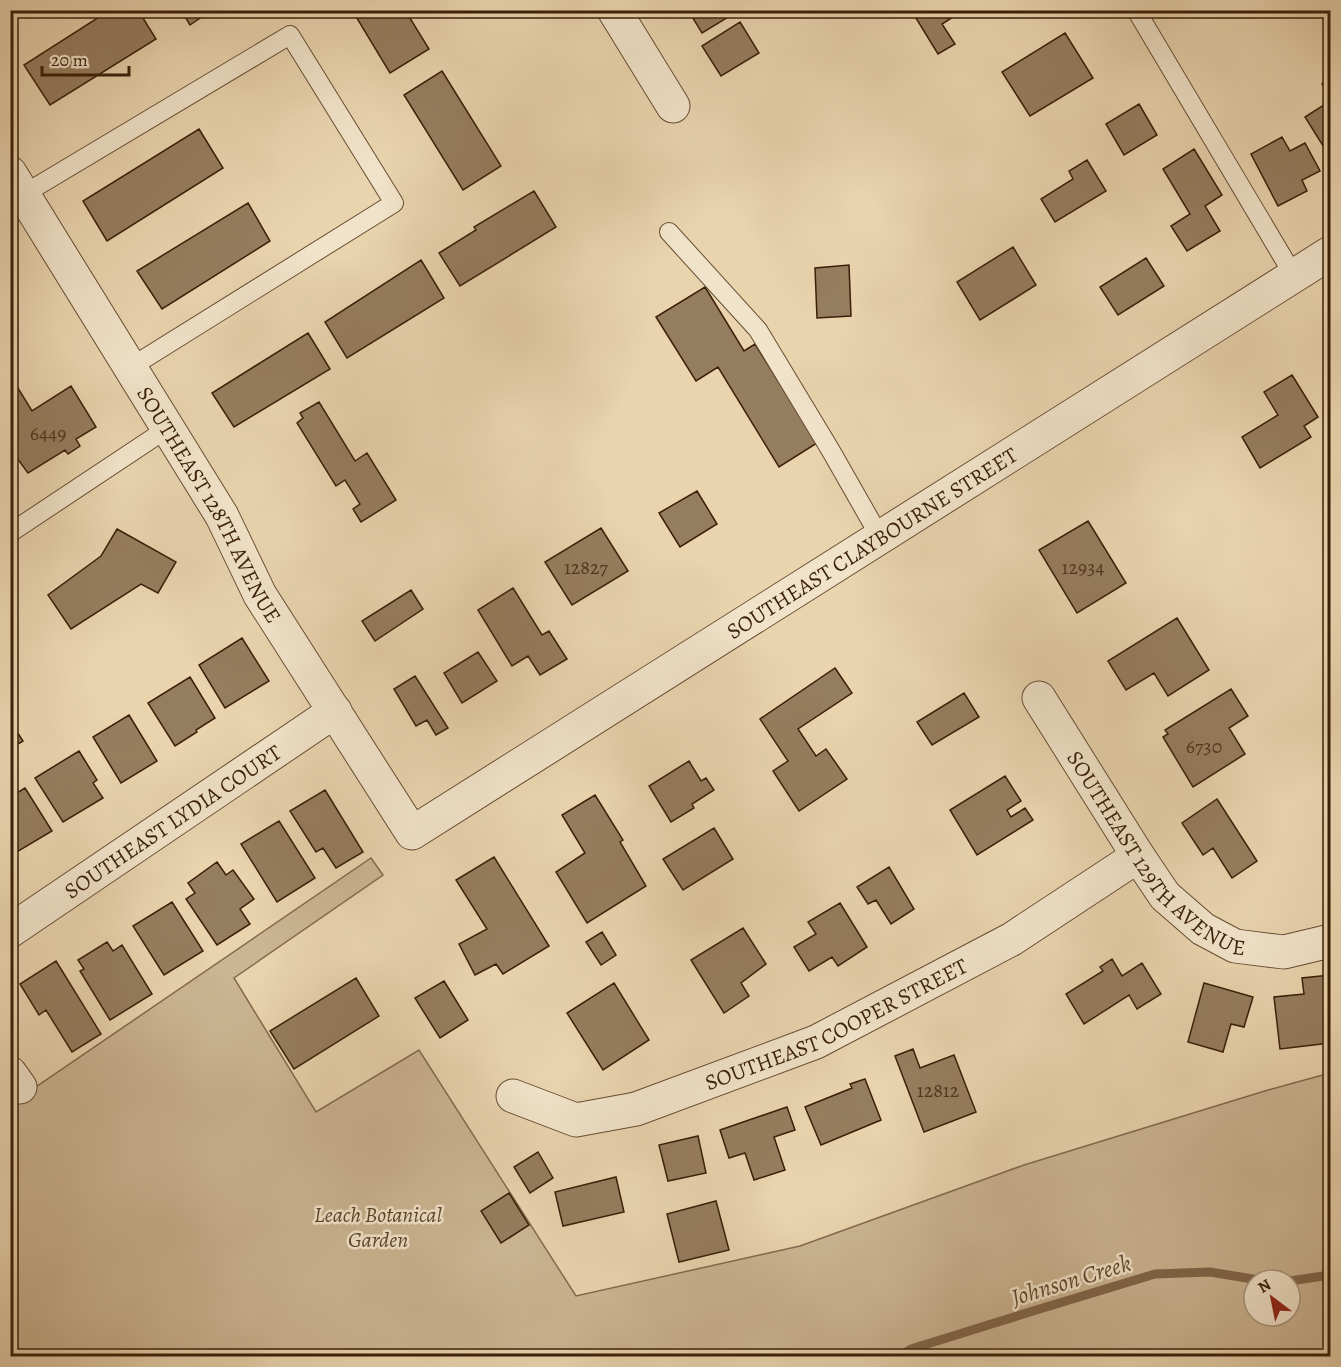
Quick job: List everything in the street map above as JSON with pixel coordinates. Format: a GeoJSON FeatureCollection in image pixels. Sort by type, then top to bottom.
{"type":"FeatureCollection","features":[{"type":"Feature","properties":{"kind":"street"},"geometry":{"type":"LineString","coordinates":[[614,10],[673,106]]}},
{"type":"Feature","properties":{"kind":"street","name":"SOUTHEAST 128TH AVENUE"},"geometry":{"type":"LineString","coordinates":[[17,183],[222,516],[260,595],[412,833]]}},
{"type":"Feature","properties":{"kind":"street","name":"SOUTHEAST CLAYBOURNE STREET"},"geometry":{"type":"LineString","coordinates":[[412,833],[1330,252]]}},
{"type":"Feature","properties":{"kind":"street","name":"SOUTHEAST 129TH AVENUE"},"geometry":{"type":"LineString","coordinates":[[1039,698],[1165,896],[1203,929],[1235,946],[1284,952],[1319,944]]}},
{"type":"Feature","properties":{"kind":"street","name":"SOUTHEAST LYDIA COURT"},"geometry":{"type":"LineString","coordinates":[[10,931],[335,711]]}},
{"type":"Feature","properties":{"kind":"street","name":"SOUTHEAST COOPER STREET"},"geometry":{"type":"LineString","coordinates":[[513,1096],[576,1120],[636,1109],[816,1042],[1012,939],[1138,856]]}},
{"type":"Feature","properties":{"kind":"lane"},"geometry":{"type":"LineString","coordinates":[[1136,10],[1294,276]]}},
{"type":"Feature","properties":{"kind":"lane"},"geometry":{"type":"LineString","coordinates":[[17,183],[290,35],[394,203],[131,367]]}},
{"type":"Feature","properties":{"kind":"lane"},"geometry":{"type":"LineString","coordinates":[[669,232],[758,330],[880,537]]}},
{"type":"Feature","properties":{"kind":"lane"},"geometry":{"type":"LineString","coordinates":[[10,533],[168,428]]}},
{"type":"Feature","properties":{"kind":"green space","name":"Leach Botanical Garden"},"geometry":{"type":"Polygon","coordinates":[[[371,858],[383,875],[234,978],[316,1112],[419,1050],[576,1296],[800,1246],[1024,1165],[1330,1073],[1330,1356],[11,1356],[11,1104],[371,858]]]}},
{"type":"Feature","properties":{"kind":"building"},"geometry":{"type":"Polygon","coordinates":[[[110,10],[138,10],[156,39],[50,105],[24,65],[110,10]]]}},
{"type":"Feature","properties":{"kind":"building"},"geometry":{"type":"Polygon","coordinates":[[[181,10],[212,10],[190,25],[181,10]]]}},
{"type":"Feature","properties":{"kind":"building"},"geometry":{"type":"Polygon","coordinates":[[[352,10],[405,10],[429,49],[390,73],[352,10]]]}},
{"type":"Feature","properties":{"kind":"building"},"geometry":{"type":"Polygon","coordinates":[[[688,10],[734,10],[735,13],[702,33],[688,10]]]}},
{"type":"Feature","properties":{"kind":"building"},"geometry":{"type":"Polygon","coordinates":[[[911,10],[964,10],[942,24],[955,44],[938,54],[911,10]]]}},
{"type":"Feature","properties":{"kind":"building"},"geometry":{"type":"Polygon","coordinates":[[[740,22],[759,53],[721,76],[702,46],[740,22]]]}},
{"type":"Feature","properties":{"kind":"building"},"geometry":{"type":"Polygon","coordinates":[[[1065,33],[1093,78],[1030,116],[1002,72],[1065,33]]]}},
{"type":"Feature","properties":{"kind":"building"},"geometry":{"type":"Polygon","coordinates":[[[442,71],[501,166],[463,190],[404,95],[442,71]]]}},
{"type":"Feature","properties":{"kind":"building"},"geometry":{"type":"Polygon","coordinates":[[[1330,78],[1330,97],[1322,84],[1330,78]]]}},
{"type":"Feature","properties":{"kind":"building"},"geometry":{"type":"Polygon","coordinates":[[[1330,101],[1330,157],[1305,117],[1330,101]]]}},
{"type":"Feature","properties":{"kind":"building"},"geometry":{"type":"Polygon","coordinates":[[[1139,104],[1157,135],[1124,155],[1106,124],[1139,104]]]}},
{"type":"Feature","properties":{"kind":"building"},"geometry":{"type":"Polygon","coordinates":[[[199,129],[223,168],[107,241],[83,201],[199,129]]]}},
{"type":"Feature","properties":{"kind":"building"},"geometry":{"type":"Polygon","coordinates":[[[1282,137],[1290,151],[1305,143],[1320,171],[1302,180],[1307,191],[1278,206],[1251,154],[1282,137]]]}},
{"type":"Feature","properties":{"kind":"building"},"geometry":{"type":"Polygon","coordinates":[[[1194,149],[1222,195],[1205,206],[1220,231],[1187,251],[1171,226],[1190,214],[1163,169],[1194,149]]]}},
{"type":"Feature","properties":{"kind":"building"},"geometry":{"type":"Polygon","coordinates":[[[1087,160],[1106,191],[1055,222],[1041,199],[1073,179],[1069,171],[1087,160]]]}},
{"type":"Feature","properties":{"kind":"building"},"geometry":{"type":"Polygon","coordinates":[[[534,191],[556,227],[460,286],[439,253],[476,230],[474,227],[534,191]]]}},
{"type":"Feature","properties":{"kind":"building"},"geometry":{"type":"Polygon","coordinates":[[[248,203],[270,241],[162,309],[137,271],[248,203]]]}},
{"type":"Feature","properties":{"kind":"building"},"geometry":{"type":"Polygon","coordinates":[[[1013,247],[1036,285],[980,320],[957,282],[1013,247]]]}},
{"type":"Feature","properties":{"kind":"building"},"geometry":{"type":"Polygon","coordinates":[[[1146,258],[1164,286],[1118,315],[1100,287],[1146,258]]]}},
{"type":"Feature","properties":{"kind":"building"},"geometry":{"type":"Polygon","coordinates":[[[421,260],[444,298],[347,358],[325,322],[421,260]]]}},
{"type":"Feature","properties":{"kind":"building"},"geometry":{"type":"Polygon","coordinates":[[[849,265],[851,316],[817,318],[815,268],[849,265]]]}},
{"type":"Feature","properties":{"kind":"building"},"geometry":{"type":"Polygon","coordinates":[[[705,287],[744,351],[755,344],[817,443],[779,467],[718,367],[696,381],[656,317],[705,287]]]}},
{"type":"Feature","properties":{"kind":"building"},"geometry":{"type":"Polygon","coordinates":[[[10,305],[16,314],[10,317],[10,305]]]}},
{"type":"Feature","properties":{"kind":"building"},"geometry":{"type":"Polygon","coordinates":[[[10,319],[18,331],[10,336],[10,319]]]}},
{"type":"Feature","properties":{"kind":"building"},"geometry":{"type":"Polygon","coordinates":[[[308,333],[330,369],[234,427],[212,393],[308,333]]]}},
{"type":"Feature","properties":{"kind":"building"},"geometry":{"type":"Polygon","coordinates":[[[1292,375],[1318,417],[1304,426],[1311,437],[1260,468],[1242,437],[1278,415],[1264,392],[1292,375]]]}},
{"type":"Feature","properties":{"kind":"building"},"geometry":{"type":"Polygon","coordinates":[[[16,385],[32,411],[71,386],[96,427],[76,439],[80,446],[68,454],[65,450],[28,473],[17,458],[10,462],[10,389],[16,385]]]}},
{"type":"Feature","properties":{"kind":"building"},"geometry":{"type":"Polygon","coordinates":[[[319,402],[355,461],[367,453],[396,500],[361,522],[353,509],[360,504],[345,480],[336,486],[297,423],[303,418],[300,413],[319,402]]]}},
{"type":"Feature","properties":{"kind":"building"},"geometry":{"type":"Polygon","coordinates":[[[697,491],[717,524],[680,547],[659,513],[697,491]]]}},
{"type":"Feature","properties":{"kind":"building"},"geometry":{"type":"Polygon","coordinates":[[[1088,521],[1126,583],[1077,613],[1039,550],[1088,521]]]}},
{"type":"Feature","properties":{"kind":"building"},"geometry":{"type":"Polygon","coordinates":[[[601,528],[628,571],[572,605],[545,562],[601,528]]]}},
{"type":"Feature","properties":{"kind":"building"},"geometry":{"type":"Polygon","coordinates":[[[117,529],[176,562],[158,593],[141,584],[71,629],[48,595],[101,556],[117,529]]]}},
{"type":"Feature","properties":{"kind":"building"},"geometry":{"type":"Polygon","coordinates":[[[513,588],[542,635],[549,631],[567,659],[540,675],[528,656],[512,666],[478,610],[513,588]]]}},
{"type":"Feature","properties":{"kind":"building"},"geometry":{"type":"Polygon","coordinates":[[[411,590],[423,609],[375,641],[362,621],[411,590]]]}},
{"type":"Feature","properties":{"kind":"building"},"geometry":{"type":"Polygon","coordinates":[[[1177,618],[1209,670],[1168,696],[1154,673],[1126,690],[1108,661],[1177,618]]]}},
{"type":"Feature","properties":{"kind":"building"},"geometry":{"type":"Polygon","coordinates":[[[242,638],[269,681],[225,708],[199,665],[242,638]]]}},
{"type":"Feature","properties":{"kind":"building"},"geometry":{"type":"Polygon","coordinates":[[[478,652],[497,681],[462,703],[444,673],[478,652]]]}},
{"type":"Feature","properties":{"kind":"building"},"geometry":{"type":"Polygon","coordinates":[[[835,668],[852,693],[798,729],[816,756],[826,749],[847,779],[799,811],[773,771],[788,761],[760,719],[835,668]]]}},
{"type":"Feature","properties":{"kind":"building"},"geometry":{"type":"Polygon","coordinates":[[[415,676],[448,728],[436,735],[427,720],[416,726],[394,689],[415,676]]]}},
{"type":"Feature","properties":{"kind":"building"},"geometry":{"type":"Polygon","coordinates":[[[190,677],[215,718],[175,746],[148,703],[190,677]]]}},
{"type":"Feature","properties":{"kind":"building"},"geometry":{"type":"Polygon","coordinates":[[[1231,689],[1248,716],[1229,728],[1245,754],[1193,787],[1163,737],[1168,734],[1165,730],[1231,689]]]}},
{"type":"Feature","properties":{"kind":"building"},"geometry":{"type":"Polygon","coordinates":[[[964,693],[979,717],[932,745],[917,722],[964,693]]]}},
{"type":"Feature","properties":{"kind":"building"},"geometry":{"type":"Polygon","coordinates":[[[129,715],[157,761],[121,783],[93,737],[129,715]]]}},
{"type":"Feature","properties":{"kind":"building"},"geometry":{"type":"Polygon","coordinates":[[[10,721],[23,741],[10,749],[10,721]]]}},
{"type":"Feature","properties":{"kind":"building"},"geometry":{"type":"Polygon","coordinates":[[[79,751],[97,780],[93,783],[103,798],[63,822],[35,778],[79,751]]]}},
{"type":"Feature","properties":{"kind":"building"},"geometry":{"type":"Polygon","coordinates":[[[689,761],[701,781],[706,778],[714,790],[692,804],[694,808],[671,822],[649,786],[689,761]]]}},
{"type":"Feature","properties":{"kind":"building"},"geometry":{"type":"Polygon","coordinates":[[[1005,776],[1021,801],[1007,810],[1011,817],[1025,808],[1033,820],[977,855],[950,810],[1005,776]]]}},
{"type":"Feature","properties":{"kind":"building"},"geometry":{"type":"Polygon","coordinates":[[[25,788],[52,831],[10,856],[10,797],[25,788]]]}},
{"type":"Feature","properties":{"kind":"building"},"geometry":{"type":"Polygon","coordinates":[[[325,790],[363,852],[336,868],[323,848],[316,852],[290,811],[325,790]]]}},
{"type":"Feature","properties":{"kind":"building"},"geometry":{"type":"Polygon","coordinates":[[[595,795],[623,840],[620,842],[646,886],[587,923],[556,872],[585,853],[562,815],[595,795]]]}},
{"type":"Feature","properties":{"kind":"building"},"geometry":{"type":"Polygon","coordinates":[[[1217,799],[1257,861],[1232,878],[1213,848],[1203,855],[1182,823],[1217,799]]]}},
{"type":"Feature","properties":{"kind":"building"},"geometry":{"type":"Polygon","coordinates":[[[279,821],[315,878],[277,902],[241,844],[279,821]]]}},
{"type":"Feature","properties":{"kind":"building"},"geometry":{"type":"Polygon","coordinates":[[[714,828],[733,859],[683,890],[663,859],[714,828]]]}},
{"type":"Feature","properties":{"kind":"building"},"geometry":{"type":"Polygon","coordinates":[[[494,857],[549,946],[503,974],[496,964],[475,975],[459,944],[487,929],[456,880],[494,857]]]}},
{"type":"Feature","properties":{"kind":"building"},"geometry":{"type":"Polygon","coordinates":[[[217,862],[226,875],[233,870],[254,899],[240,909],[250,924],[217,945],[186,899],[195,893],[188,883],[217,862]]]}},
{"type":"Feature","properties":{"kind":"building"},"geometry":{"type":"Polygon","coordinates":[[[889,867],[914,909],[891,924],[876,900],[868,904],[857,887],[889,867]]]}},
{"type":"Feature","properties":{"kind":"building"},"geometry":{"type":"Polygon","coordinates":[[[172,902],[203,951],[164,975],[133,926],[172,902]]]}},
{"type":"Feature","properties":{"kind":"building"},"geometry":{"type":"Polygon","coordinates":[[[840,903],[867,947],[838,966],[832,957],[809,971],[794,947],[816,934],[808,922],[840,903]]]}},
{"type":"Feature","properties":{"kind":"building"},"geometry":{"type":"Polygon","coordinates":[[[743,928],[766,964],[741,983],[749,996],[724,1013],[691,960],[743,928]]]}},
{"type":"Feature","properties":{"kind":"building"},"geometry":{"type":"Polygon","coordinates":[[[602,932],[616,955],[601,965],[586,942],[602,932]]]}},
{"type":"Feature","properties":{"kind":"building"},"geometry":{"type":"Polygon","coordinates":[[[107,942],[113,951],[122,945],[152,994],[110,1020],[80,971],[84,969],[78,960],[107,942]]]}},
{"type":"Feature","properties":{"kind":"building"},"geometry":{"type":"Polygon","coordinates":[[[1112,959],[1122,976],[1142,963],[1161,994],[1137,1009],[1129,995],[1084,1024],[1066,994],[1103,971],[1100,967],[1112,959]]]}},
{"type":"Feature","properties":{"kind":"building"},"geometry":{"type":"Polygon","coordinates":[[[56,961],[101,1034],[72,1052],[46,1010],[39,1015],[20,984],[56,961]]]}},
{"type":"Feature","properties":{"kind":"building"},"geometry":{"type":"Polygon","coordinates":[[[1330,975],[1330,1043],[1280,1049],[1274,997],[1304,994],[1302,978],[1330,975]]]}},
{"type":"Feature","properties":{"kind":"building"},"geometry":{"type":"Polygon","coordinates":[[[356,978],[379,1016],[294,1069],[270,1031],[356,978]]]}},
{"type":"Feature","properties":{"kind":"building"},"geometry":{"type":"Polygon","coordinates":[[[444,981],[468,1020],[440,1038],[415,998],[444,981]]]}},
{"type":"Feature","properties":{"kind":"building"},"geometry":{"type":"Polygon","coordinates":[[[614,983],[649,1040],[603,1070],[567,1013],[614,983]]]}},
{"type":"Feature","properties":{"kind":"building"},"geometry":{"type":"Polygon","coordinates":[[[1204,983],[1253,997],[1244,1027],[1231,1024],[1223,1052],[1188,1042],[1204,983]]]}},
{"type":"Feature","properties":{"kind":"building"},"geometry":{"type":"Polygon","coordinates":[[[913,1049],[920,1068],[954,1055],[976,1112],[924,1132],[895,1056],[913,1049]]]}},
{"type":"Feature","properties":{"kind":"building"},"geometry":{"type":"Polygon","coordinates":[[[865,1079],[881,1120],[821,1145],[805,1107],[852,1088],[850,1084],[865,1079]]]}},
{"type":"Feature","properties":{"kind":"building"},"geometry":{"type":"Polygon","coordinates":[[[787,1107],[795,1130],[774,1137],[785,1170],[754,1180],[745,1153],[729,1158],[720,1130],[787,1107]]]}},
{"type":"Feature","properties":{"kind":"building"},"geometry":{"type":"Polygon","coordinates":[[[698,1136],[706,1173],[668,1181],[659,1145],[698,1136]]]}},
{"type":"Feature","properties":{"kind":"building"},"geometry":{"type":"Polygon","coordinates":[[[538,1152],[553,1178],[530,1193],[514,1167],[538,1152]]]}},
{"type":"Feature","properties":{"kind":"building"},"geometry":{"type":"Polygon","coordinates":[[[616,1177],[624,1212],[563,1226],[555,1192],[616,1177]]]}},
{"type":"Feature","properties":{"kind":"building"},"geometry":{"type":"Polygon","coordinates":[[[509,1193],[529,1225],[501,1243],[481,1211],[509,1193]]]}},
{"type":"Feature","properties":{"kind":"building"},"geometry":{"type":"Polygon","coordinates":[[[716,1201],[729,1250],[679,1262],[667,1214],[716,1201]]]}},
{"type":"Feature","properties":{"kind":"waterway","name":"Johnson Creek"},"geometry":{"type":"LineString","coordinates":[[900,1356],[911,1349],[1155,1274],[1210,1272],[1242,1277]]}},
{"type":"Feature","properties":{"kind":"waterway","name":"Johnson Creek"},"geometry":{"type":"LineString","coordinates":[[1302,1279],[1330,1275]]}}]}
